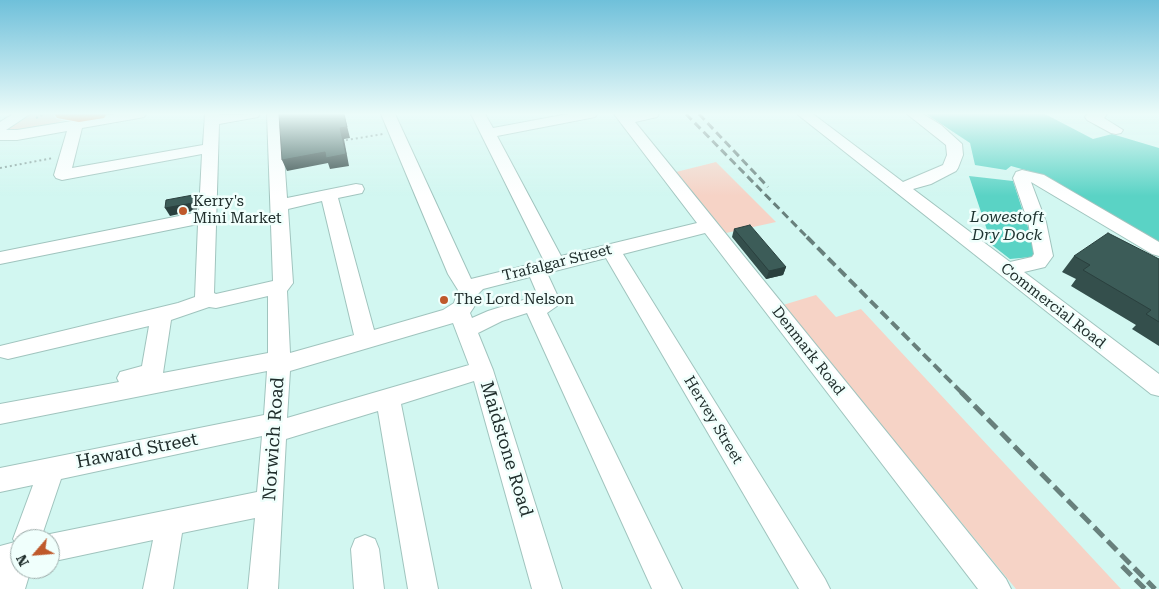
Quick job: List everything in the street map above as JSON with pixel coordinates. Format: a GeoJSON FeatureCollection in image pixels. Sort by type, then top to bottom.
{"type":"FeatureCollection","features":[{"type":"Feature","properties":{"kind":"street"},"geometry":{"type":"LineString","coordinates":[[71,141],[62,175],[211,148]]}},
{"type":"Feature","properties":{"kind":"street"},"geometry":{"type":"LineString","coordinates":[[208,300],[204,295],[211,141]]}},
{"type":"Feature","properties":{"kind":"street"},"geometry":{"type":"LineString","coordinates":[[8,351],[182,310],[208,300],[216,301],[266,289],[276,290],[283,283],[276,141]]}},
{"type":"Feature","properties":{"kind":"street","name":"Maidstone Road"},"geometry":{"type":"LineString","coordinates":[[399,141],[458,274],[465,310],[547,589]]}},
{"type":"Feature","properties":{"kind":"street"},"geometry":{"type":"LineString","coordinates":[[492,141],[545,266],[550,301],[536,310]]}},
{"type":"Feature","properties":{"kind":"street","name":"Denmark Road"},"geometry":{"type":"LineString","coordinates":[[643,141],[996,589]]}},
{"type":"Feature","properties":{"kind":"street","name":"Commercial Road"},"geometry":{"type":"LineString","coordinates":[[840,141],[1159,388]]}},
{"type":"Feature","properties":{"kind":"street"},"geometry":{"type":"LineString","coordinates":[[900,188],[925,180],[950,168],[955,154],[954,144],[951,141]]}},
{"type":"Feature","properties":{"kind":"street"},"geometry":{"type":"LineString","coordinates":[[1007,270],[1038,262],[1044,256],[1037,222],[1021,178],[1022,175],[1038,178],[1159,250]]}},
{"type":"Feature","properties":{"kind":"street"},"geometry":{"type":"LineString","coordinates":[[279,204],[356,189]]}},
{"type":"Feature","properties":{"kind":"street"},"geometry":{"type":"LineString","coordinates":[[329,194],[366,339]]}},
{"type":"Feature","properties":{"kind":"street"},"geometry":{"type":"LineString","coordinates":[[0,258],[208,216]]}},
{"type":"Feature","properties":{"kind":"street","name":"Trafalgar Street"},"geometry":{"type":"LineString","coordinates":[[0,414],[279,363],[465,310],[476,284],[710,226]]}},
{"type":"Feature","properties":{"kind":"street","name":"Hervey Street"},"geometry":{"type":"LineString","coordinates":[[611,250],[815,589]]}},
{"type":"Feature","properties":{"kind":"street","name":"Norwich Road"},"geometry":{"type":"LineString","coordinates":[[263,589],[279,363],[278,294],[276,290]]}},
{"type":"Feature","properties":{"kind":"street"},"geometry":{"type":"LineString","coordinates":[[465,310],[495,316],[534,304],[667,589]]}},
{"type":"Feature","properties":{"kind":"street"},"geometry":{"type":"LineString","coordinates":[[152,374],[161,315]]}},
{"type":"Feature","properties":{"kind":"street"},"geometry":{"type":"LineString","coordinates":[[107,382],[185,367]]}},
{"type":"Feature","properties":{"kind":"street","name":"Haward Street"},"geometry":{"type":"LineString","coordinates":[[0,480],[52,468],[274,428],[388,399],[482,370]]}},
{"type":"Feature","properties":{"kind":"street"},"geometry":{"type":"LineString","coordinates":[[388,399],[423,589]]}},
{"type":"Feature","properties":{"kind":"street"},"geometry":{"type":"LineString","coordinates":[[31,529],[52,468]]}},
{"type":"Feature","properties":{"kind":"street"},"geometry":{"type":"LineString","coordinates":[[60,546],[269,502]]}},
{"type":"Feature","properties":{"kind":"street"},"geometry":{"type":"LineString","coordinates":[[158,589],[170,523]]}},
{"type":"Feature","properties":{"kind":"street"},"geometry":{"type":"LineString","coordinates":[[365,549],[369,589]]}},
{"type":"Feature","properties":{"kind":"path"},"geometry":{"type":"LineString","coordinates":[[0,168],[68,155]]}},
{"type":"Feature","properties":{"kind":"shaded area"},"geometry":{"type":"Polygon","coordinates":[[[716,162],[776,222],[726,233],[676,172],[716,162]]]}},
{"type":"Feature","properties":{"kind":"shaded area"},"geometry":{"type":"Polygon","coordinates":[[[816,295],[836,317],[861,309],[1121,589],[1016,589],[783,305],[816,295]]]}},
{"type":"Feature","properties":{"kind":"water"},"geometry":{"type":"Polygon","coordinates":[[[968,141],[1137,141],[1159,148],[1159,247],[1029,171],[1011,166],[1006,170],[975,165],[970,143],[968,141]]]}},
{"type":"Feature","properties":{"kind":"water","name":"Lowestoft Dry Dock"},"geometry":{"type":"Polygon","coordinates":[[[969,176],[1013,181],[1036,252],[1031,257],[1010,259],[992,245],[969,176]]]}},
{"type":"Feature","properties":{"kind":"building"},"geometry":{"type":"Polygon","coordinates":[[[281,141],[343,141],[346,154],[326,158],[325,152],[282,160],[281,141]]]}},
{"type":"Feature","properties":{"kind":"building"},"geometry":{"type":"Polygon","coordinates":[[[193,195],[193,203],[165,208],[166,200],[193,195]]]}},
{"type":"Feature","properties":{"kind":"building"},"geometry":{"type":"Polygon","coordinates":[[[750,225],[786,267],[769,271],[734,229],[750,225]]]}},
{"type":"Feature","properties":{"kind":"building"},"geometry":{"type":"Polygon","coordinates":[[[1108,233],[1159,259],[1159,322],[1146,314],[1151,310],[1083,270],[1090,265],[1074,256],[1108,233]]]}},
{"type":"Feature","properties":{"kind":"railway"},"geometry":{"type":"LineString","coordinates":[[713,141],[808,238]]}},
{"type":"Feature","properties":{"kind":"railway"},"geometry":{"type":"LineString","coordinates":[[725,141],[768,187]]}},
{"type":"Feature","properties":{"kind":"railway"},"geometry":{"type":"LineString","coordinates":[[807,237],[962,393]]}},
{"type":"Feature","properties":{"kind":"railway"},"geometry":{"type":"LineString","coordinates":[[961,392],[1155,589]]}},
{"type":"Feature","properties":{"kind":"railway"},"geometry":{"type":"LineString","coordinates":[[1122,566],[1145,589]]}},
{"type":"Feature","properties":{"kind":"place","name":"Kerry's Mini Market"},"geometry":{"type":"Point","coordinates":[183,211]}},
{"type":"Feature","properties":{"kind":"place","name":"The Lord Nelson"},"geometry":{"type":"Point","coordinates":[444,300]}}]}
